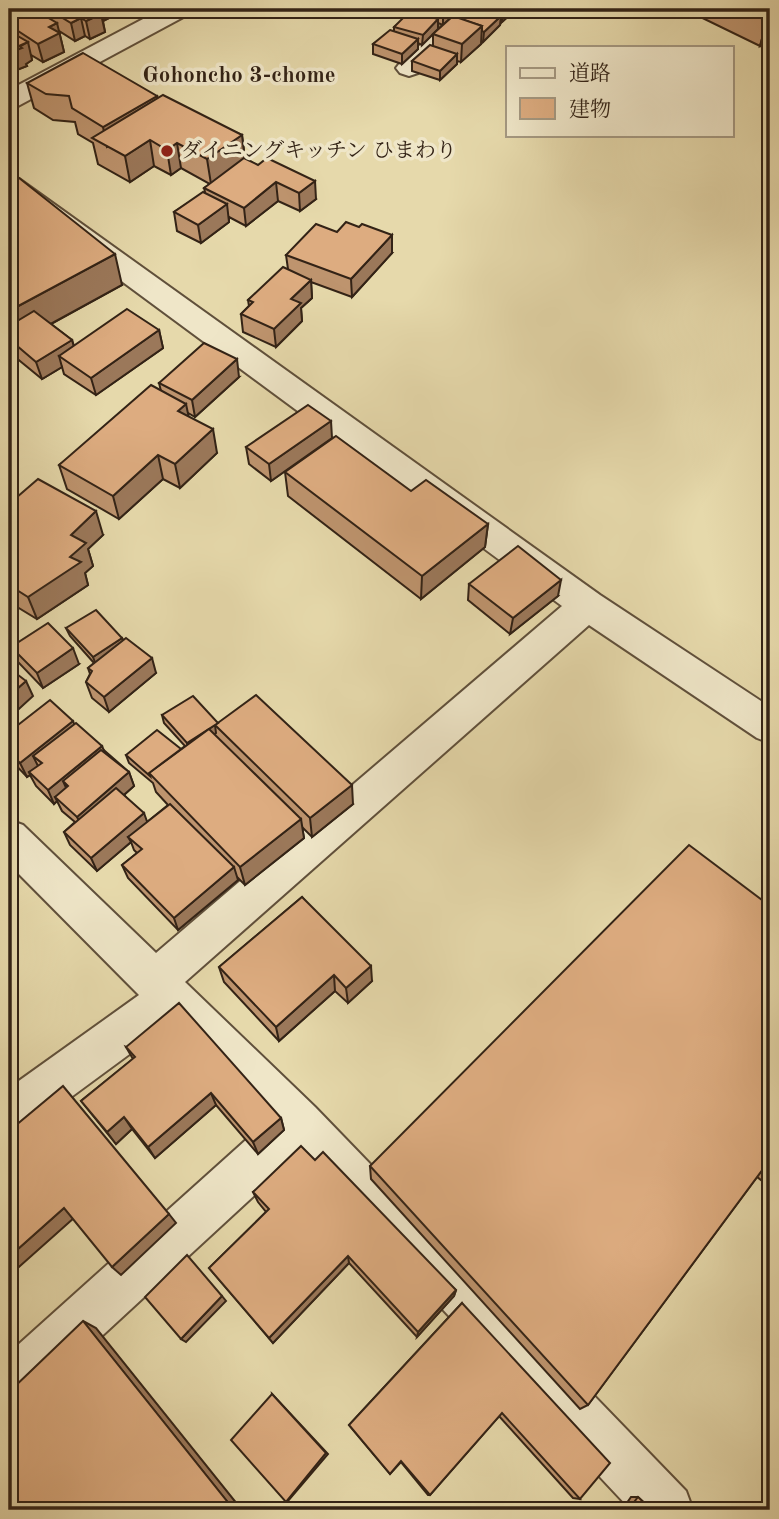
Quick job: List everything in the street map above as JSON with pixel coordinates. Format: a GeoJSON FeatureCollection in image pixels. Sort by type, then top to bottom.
{"type":"FeatureCollection","features":[{"type":"Feature","properties":{"kind":"street"},"geometry":{"type":"LineString","coordinates":[[9,100],[180,9]]}},
{"type":"Feature","properties":{"kind":"street"},"geometry":{"type":"LineString","coordinates":[[409,68],[475,9]]}},
{"type":"Feature","properties":{"kind":"street"},"geometry":{"type":"LineString","coordinates":[[9,186],[587,605],[770,727]]}},
{"type":"Feature","properties":{"kind":"street"},"geometry":{"type":"LineString","coordinates":[[9,1115],[163,989],[587,605]]}},
{"type":"Feature","properties":{"kind":"street"},"geometry":{"type":"LineString","coordinates":[[12,846],[299,1123],[667,1510]]}},
{"type":"Feature","properties":{"kind":"street"},"geometry":{"type":"LineString","coordinates":[[9,1387],[299,1123]]}},
{"type":"Feature","properties":{"kind":"building"},"geometry":{"type":"Polygon","coordinates":[[[33,9],[57,23],[49,27],[60,33],[38,44],[9,25],[9,20],[33,9]]]}},
{"type":"Feature","properties":{"kind":"building"},"geometry":{"type":"Polygon","coordinates":[[[48,9],[93,9],[101,14],[86,21],[81,18],[71,23],[48,9]]]}},
{"type":"Feature","properties":{"kind":"building"},"geometry":{"type":"Polygon","coordinates":[[[422,9],[451,9],[443,16],[422,9]]]}},
{"type":"Feature","properties":{"kind":"building"},"geometry":{"type":"Polygon","coordinates":[[[471,9],[501,16],[484,32],[482,26],[460,19],[471,9]]]}},
{"type":"Feature","properties":{"kind":"building"},"geometry":{"type":"Polygon","coordinates":[[[491,9],[507,9],[502,13],[491,9]]]}},
{"type":"Feature","properties":{"kind":"building"},"geometry":{"type":"Polygon","coordinates":[[[742,9],[770,9],[770,19],[767,21],[742,9]]]}},
{"type":"Feature","properties":{"kind":"building"},"geometry":{"type":"Polygon","coordinates":[[[410,11],[438,19],[423,35],[394,27],[410,11]]]}},
{"type":"Feature","properties":{"kind":"building"},"geometry":{"type":"Polygon","coordinates":[[[453,16],[482,26],[462,44],[433,34],[453,16]]]}},
{"type":"Feature","properties":{"kind":"building"},"geometry":{"type":"Polygon","coordinates":[[[390,30],[418,39],[402,54],[373,44],[390,30]]]}},
{"type":"Feature","properties":{"kind":"building"},"geometry":{"type":"Polygon","coordinates":[[[9,31],[28,42],[19,46],[22,48],[9,53],[9,31]]]}},
{"type":"Feature","properties":{"kind":"building"},"geometry":{"type":"Polygon","coordinates":[[[430,45],[457,54],[440,71],[412,61],[430,45]]]}},
{"type":"Feature","properties":{"kind":"building"},"geometry":{"type":"Polygon","coordinates":[[[83,53],[157,96],[103,127],[72,108],[69,96],[46,94],[27,83],[83,53]]]}},
{"type":"Feature","properties":{"kind":"building"},"geometry":{"type":"Polygon","coordinates":[[[163,95],[242,135],[207,159],[177,143],[167,150],[150,140],[125,156],[92,138],[163,95]]]}},
{"type":"Feature","properties":{"kind":"building"},"geometry":{"type":"Polygon","coordinates":[[[244,158],[258,165],[267,158],[315,181],[299,193],[276,182],[244,208],[204,188],[244,158]]]}},
{"type":"Feature","properties":{"kind":"building"},"geometry":{"type":"Polygon","coordinates":[[[9,170],[115,254],[9,311],[9,170]]]}},
{"type":"Feature","properties":{"kind":"building"},"geometry":{"type":"Polygon","coordinates":[[[203,192],[227,204],[198,225],[174,212],[203,192]]]}},
{"type":"Feature","properties":{"kind":"building"},"geometry":{"type":"Polygon","coordinates":[[[346,222],[359,227],[362,224],[392,235],[351,279],[286,255],[316,224],[337,232],[346,222]]]}},
{"type":"Feature","properties":{"kind":"building"},"geometry":{"type":"Polygon","coordinates":[[[283,267],[311,280],[291,299],[301,303],[274,329],[241,314],[253,302],[248,300],[283,267]]]}},
{"type":"Feature","properties":{"kind":"building"},"geometry":{"type":"Polygon","coordinates":[[[127,309],[159,330],[91,378],[59,356],[127,309]]]}},
{"type":"Feature","properties":{"kind":"building"},"geometry":{"type":"Polygon","coordinates":[[[34,311],[72,340],[36,362],[9,339],[9,326],[34,311]]]}},
{"type":"Feature","properties":{"kind":"building"},"geometry":{"type":"Polygon","coordinates":[[[204,343],[237,359],[192,400],[159,383],[204,343]]]}},
{"type":"Feature","properties":{"kind":"building"},"geometry":{"type":"Polygon","coordinates":[[[151,385],[186,404],[178,411],[213,429],[175,464],[158,455],[113,496],[59,465],[151,385]]]}},
{"type":"Feature","properties":{"kind":"building"},"geometry":{"type":"Polygon","coordinates":[[[308,405],[331,421],[269,464],[246,447],[308,405]]]}},
{"type":"Feature","properties":{"kind":"building"},"geometry":{"type":"Polygon","coordinates":[[[336,436],[411,491],[426,480],[488,524],[422,576],[285,472],[336,436]]]}},
{"type":"Feature","properties":{"kind":"building"},"geometry":{"type":"Polygon","coordinates":[[[38,479],[96,511],[71,535],[86,543],[70,557],[81,562],[28,597],[9,585],[9,504],[38,479]]]}},
{"type":"Feature","properties":{"kind":"building"},"geometry":{"type":"Polygon","coordinates":[[[518,546],[561,580],[513,618],[469,584],[518,546]]]}},
{"type":"Feature","properties":{"kind":"building"},"geometry":{"type":"Polygon","coordinates":[[[96,610],[122,638],[93,657],[66,628],[96,610]]]}},
{"type":"Feature","properties":{"kind":"building"},"geometry":{"type":"Polygon","coordinates":[[[48,623],[73,648],[37,673],[11,647],[48,623]]]}},
{"type":"Feature","properties":{"kind":"building"},"geometry":{"type":"Polygon","coordinates":[[[126,638],[152,658],[104,697],[86,682],[92,671],[88,668],[126,638]]]}},
{"type":"Feature","properties":{"kind":"building"},"geometry":{"type":"Polygon","coordinates":[[[9,668],[26,681],[9,696],[9,668]]]}},
{"type":"Feature","properties":{"kind":"building"},"geometry":{"type":"Polygon","coordinates":[[[256,695],[352,785],[310,818],[215,725],[256,695]]]}},
{"type":"Feature","properties":{"kind":"building"},"geometry":{"type":"Polygon","coordinates":[[[193,696],[218,723],[187,743],[162,715],[193,696]]]}},
{"type":"Feature","properties":{"kind":"building"},"geometry":{"type":"Polygon","coordinates":[[[50,700],[73,721],[20,763],[9,752],[9,732],[50,700]]]}},
{"type":"Feature","properties":{"kind":"building"},"geometry":{"type":"Polygon","coordinates":[[[76,723],[102,746],[48,790],[29,772],[42,763],[33,756],[76,723]]]}},
{"type":"Feature","properties":{"kind":"building"},"geometry":{"type":"Polygon","coordinates":[[[209,729],[301,819],[240,867],[149,773],[209,729]]]}},
{"type":"Feature","properties":{"kind":"building"},"geometry":{"type":"Polygon","coordinates":[[[157,730],[181,749],[149,773],[150,776],[126,755],[157,730]]]}},
{"type":"Feature","properties":{"kind":"building"},"geometry":{"type":"Polygon","coordinates":[[[101,750],[129,772],[77,817],[55,797],[68,786],[63,781],[101,750]]]}},
{"type":"Feature","properties":{"kind":"building"},"geometry":{"type":"Polygon","coordinates":[[[116,788],[144,813],[91,858],[64,832],[116,788]]]}},
{"type":"Feature","properties":{"kind":"building"},"geometry":{"type":"Polygon","coordinates":[[[170,804],[234,867],[174,918],[122,865],[142,849],[128,837],[170,804]]]}},
{"type":"Feature","properties":{"kind":"building"},"geometry":{"type":"Polygon","coordinates":[[[689,845],[770,906],[770,1162],[588,1405],[370,1166],[689,845]]]}},
{"type":"Feature","properties":{"kind":"building"},"geometry":{"type":"Polygon","coordinates":[[[302,897],[371,966],[346,988],[334,975],[276,1027],[219,967],[302,897]]]}},
{"type":"Feature","properties":{"kind":"building"},"geometry":{"type":"Polygon","coordinates":[[[179,1003],[281,1118],[253,1142],[211,1093],[148,1147],[124,1117],[107,1132],[81,1101],[135,1057],[126,1047],[179,1003]]]}},
{"type":"Feature","properties":{"kind":"building"},"geometry":{"type":"Polygon","coordinates":[[[63,1086],[169,1214],[112,1267],[64,1208],[9,1257],[9,1131],[63,1086]]]}},
{"type":"Feature","properties":{"kind":"building"},"geometry":{"type":"Polygon","coordinates":[[[301,1146],[315,1160],[323,1152],[456,1290],[418,1332],[348,1256],[269,1338],[209,1268],[269,1209],[253,1192],[301,1146]]]}},
{"type":"Feature","properties":{"kind":"building"},"geometry":{"type":"Polygon","coordinates":[[[187,1255],[222,1296],[181,1339],[145,1297],[187,1255]]]}},
{"type":"Feature","properties":{"kind":"building"},"geometry":{"type":"Polygon","coordinates":[[[462,1303],[610,1463],[580,1499],[502,1413],[430,1495],[401,1461],[390,1474],[349,1425],[462,1303]]]}},
{"type":"Feature","properties":{"kind":"building"},"geometry":{"type":"Polygon","coordinates":[[[83,1321],[234,1510],[9,1510],[9,1392],[83,1321]]]}},
{"type":"Feature","properties":{"kind":"building"},"geometry":{"type":"Polygon","coordinates":[[[272,1394],[326,1453],[286,1502],[231,1440],[272,1394]]]}},
{"type":"Feature","properties":{"kind":"building"},"geometry":{"type":"Polygon","coordinates":[[[638,1497],[652,1510],[628,1510],[638,1497]]]}},
{"type":"Feature","properties":{"kind":"place","name":"ダイニングキッチン ひまわり"},"geometry":{"type":"Point","coordinates":[167,151]}},
{"type":"Feature","properties":{"kind":"district","name":"Gohoncho 3-chome"},"geometry":{"type":"Point","coordinates":[239,75]}}]}
